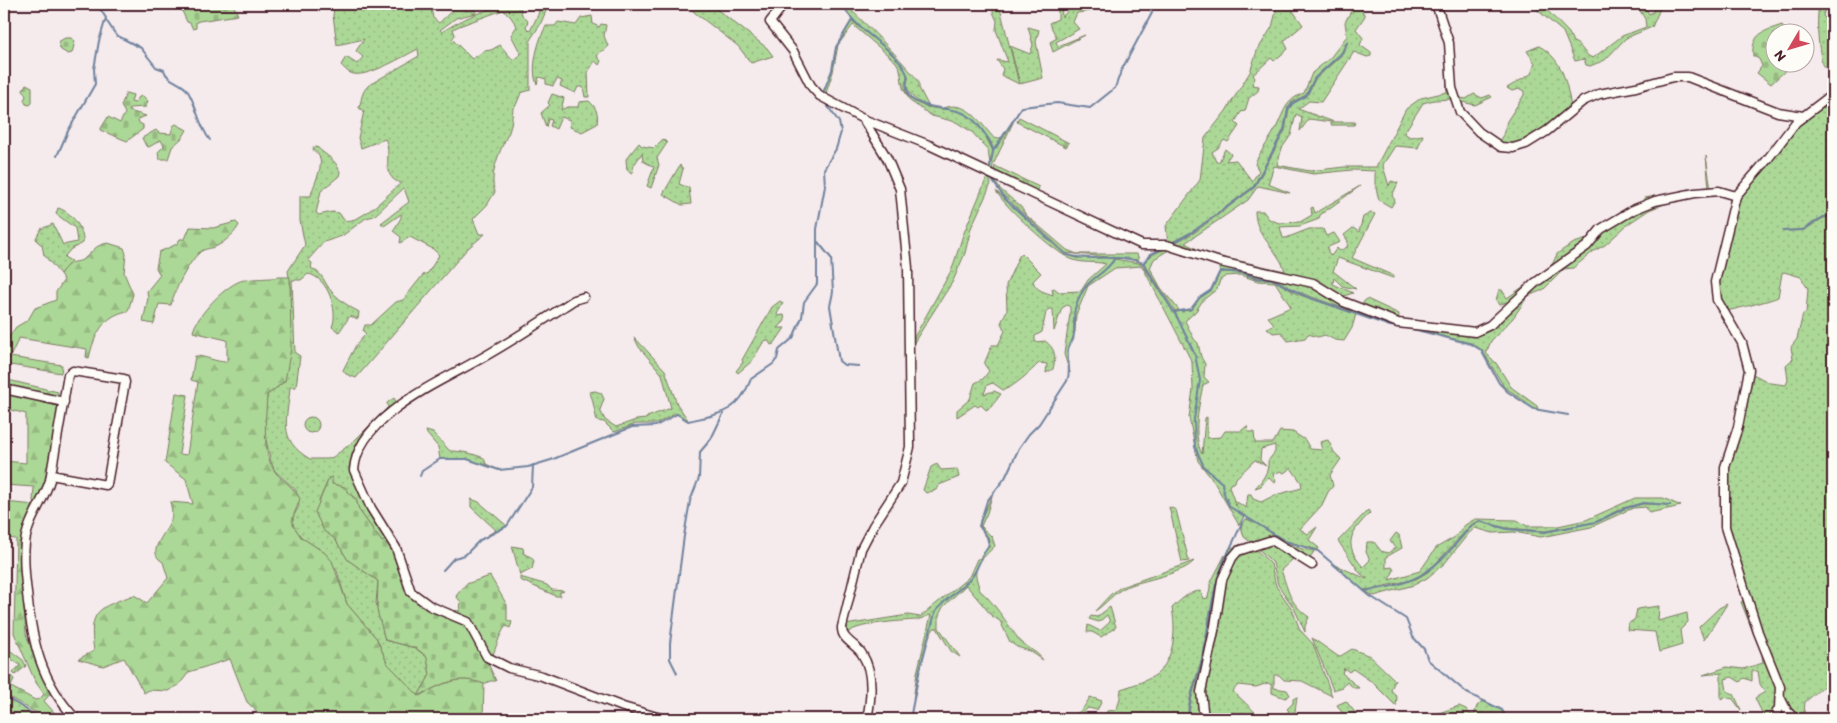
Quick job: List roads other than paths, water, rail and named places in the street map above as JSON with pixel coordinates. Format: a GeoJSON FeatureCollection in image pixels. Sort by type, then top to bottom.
{"type":"FeatureCollection","features":[{"type":"Feature","properties":{"kind":"street"},"geometry":{"type":"LineString","coordinates":[[784,4],[770,22],[793,51],[811,86],[820,96],[863,119],[929,145],[1142,245],[1167,245],[1220,262],[1289,276],[1313,283],[1344,302],[1398,323],[1475,332],[1490,326],[1535,284],[1587,246],[1601,229],[1633,210],[1656,200],[1695,193],[1719,191],[1736,196]]}},
{"type":"Feature","properties":{"kind":"street"},"geometry":{"type":"LineString","coordinates":[[1436,4],[1450,43],[1452,88],[1460,112],[1479,132],[1501,147],[1513,148],[1532,141],[1590,98],[1673,76],[1688,77],[1778,112],[1803,116]]}},
{"type":"Feature","properties":{"kind":"street"},"geometry":{"type":"LineString","coordinates":[[1773,719],[1781,699],[1780,687],[1758,632],[1725,527],[1725,467],[1738,427],[1749,370],[1742,342],[1722,310],[1715,291],[1722,249],[1736,196],[1803,116],[1816,109],[1833,94]]}},
{"type":"Feature","properties":{"kind":"street"},"geometry":{"type":"LineString","coordinates":[[863,119],[887,158],[900,189],[908,268],[910,359],[910,446],[908,459],[900,483],[861,548],[842,627],[843,635],[862,653],[867,666],[870,689],[867,719]]}},
{"type":"Feature","properties":{"kind":"street"},"geometry":{"type":"LineString","coordinates":[[584,297],[574,300],[490,354],[426,388],[393,410],[365,440],[354,464],[354,470],[371,508],[396,548],[411,592],[430,606],[468,622],[487,657],[508,668],[542,676],[614,704],[664,719]]}},
{"type":"Feature","properties":{"kind":"street"},"geometry":{"type":"LineString","coordinates":[[51,475],[107,484],[125,382],[120,377],[73,371],[68,376],[47,491],[28,530],[25,544],[25,576],[31,632],[39,659],[50,685],[76,719]]}},
{"type":"Feature","properties":{"kind":"street"},"geometry":{"type":"LineString","coordinates":[[4,389],[64,402]]}},
{"type":"Feature","properties":{"kind":"street"},"geometry":{"type":"LineString","coordinates":[[1204,719],[1200,692],[1216,626],[1219,591],[1232,558],[1238,550],[1272,540],[1312,565]]}},
{"type":"Feature","properties":{"kind":"street"},"geometry":{"type":"LineString","coordinates":[[1781,699],[1786,710],[1795,719]]}},
{"type":"Feature","properties":{"kind":"waterway"},"geometry":{"type":"LineString","coordinates":[[57,156],[68,131],[95,84],[94,69],[99,41],[106,18],[97,4]]}},
{"type":"Feature","properties":{"kind":"waterway"},"geometry":{"type":"LineString","coordinates":[[842,4],[857,24],[887,49],[903,67],[908,77],[907,89],[910,97],[916,102],[925,105],[963,113],[976,122],[992,147],[993,152],[989,171]]}},
{"type":"Feature","properties":{"kind":"waterway"},"geometry":{"type":"LineString","coordinates":[[993,151],[1022,107],[1057,103],[1090,108],[1115,88],[1121,71],[1152,13],[1148,4]]}},
{"type":"Feature","properties":{"kind":"waterway"},"geometry":{"type":"LineString","coordinates":[[106,20],[116,35],[141,48],[156,67],[164,70],[168,77],[187,90],[210,140]]}},
{"type":"Feature","properties":{"kind":"waterway"},"geometry":{"type":"LineString","coordinates":[[823,93],[832,70],[836,47],[852,20]]}},
{"type":"Feature","properties":{"kind":"waterway"},"geometry":{"type":"LineString","coordinates":[[1172,243],[1194,231],[1254,187],[1284,130],[1288,109],[1293,103],[1306,96],[1315,78],[1342,53],[1348,41]]}},
{"type":"Feature","properties":{"kind":"waterway"},"geometry":{"type":"LineString","coordinates":[[420,476],[422,471],[440,459],[467,459],[499,470],[528,467],[551,460],[632,427],[656,426],[677,414],[688,421],[719,414],[734,405],[746,390],[751,379],[773,364],[777,359],[779,350],[793,338],[802,317],[804,302],[817,284],[817,229],[825,186],[824,169],[836,149],[841,132],[839,122],[824,101]]}},
{"type":"Feature","properties":{"kind":"waterway"},"geometry":{"type":"LineString","coordinates":[[990,177],[1005,199],[1065,254],[1083,258],[1124,258],[1143,263],[1178,319],[1195,355],[1200,380],[1194,419],[1195,447],[1204,467],[1222,483],[1225,497],[1230,507],[1285,541],[1318,551],[1370,596],[1406,619],[1413,637],[1424,649],[1428,660],[1467,693],[1502,710],[1507,719]]}},
{"type":"Feature","properties":{"kind":"waterway"},"geometry":{"type":"LineString","coordinates":[[1783,231],[1803,230],[1823,217],[1833,216]]}},
{"type":"Feature","properties":{"kind":"waterway"},"geometry":{"type":"LineString","coordinates":[[818,242],[831,258],[833,292],[830,306],[839,361],[844,365],[859,366]]}},
{"type":"Feature","properties":{"kind":"waterway"},"geometry":{"type":"LineString","coordinates":[[1143,263],[1151,254],[1165,248]]}},
{"type":"Feature","properties":{"kind":"waterway"},"geometry":{"type":"LineString","coordinates":[[910,719],[919,673],[935,613],[942,604],[972,577],[989,545],[987,537],[979,526],[987,501],[1005,478],[1019,448],[1039,424],[1067,381],[1069,373],[1068,349],[1074,336],[1076,305],[1085,288],[1115,258]]}},
{"type":"Feature","properties":{"kind":"waterway"},"geometry":{"type":"LineString","coordinates":[[1174,312],[1191,309],[1199,298],[1211,290],[1220,271],[1243,273],[1257,278],[1272,279],[1305,296],[1390,326],[1413,329],[1471,344],[1481,350],[1499,383],[1508,392],[1534,409],[1568,415]]}},
{"type":"Feature","properties":{"kind":"waterway"},"geometry":{"type":"LineString","coordinates":[[677,673],[670,659],[670,643],[690,501],[699,478],[700,452],[711,439],[723,414]]}},
{"type":"Feature","properties":{"kind":"waterway"},"geometry":{"type":"LineString","coordinates":[[443,570],[454,558],[465,555],[480,540],[507,526],[532,487],[533,465]]}},
{"type":"Feature","properties":{"kind":"waterway"},"geometry":{"type":"LineString","coordinates":[[1364,591],[1400,584],[1426,572],[1437,564],[1471,526],[1480,521],[1507,529],[1545,532],[1596,522],[1623,509],[1643,503],[1670,505]]}},
{"type":"Feature","properties":{"kind":"waterway"},"geometry":{"type":"LineString","coordinates":[[1188,719],[1189,704],[1201,664],[1216,584],[1244,517]]}},
{"type":"Feature","properties":{"kind":"waterway"},"geometry":{"type":"LineString","coordinates":[[4,696],[42,719]]}},
{"type":"Feature","properties":{"kind":"waterway"},"geometry":{"type":"LineString","coordinates":[[4,715],[9,719]]}}]}
